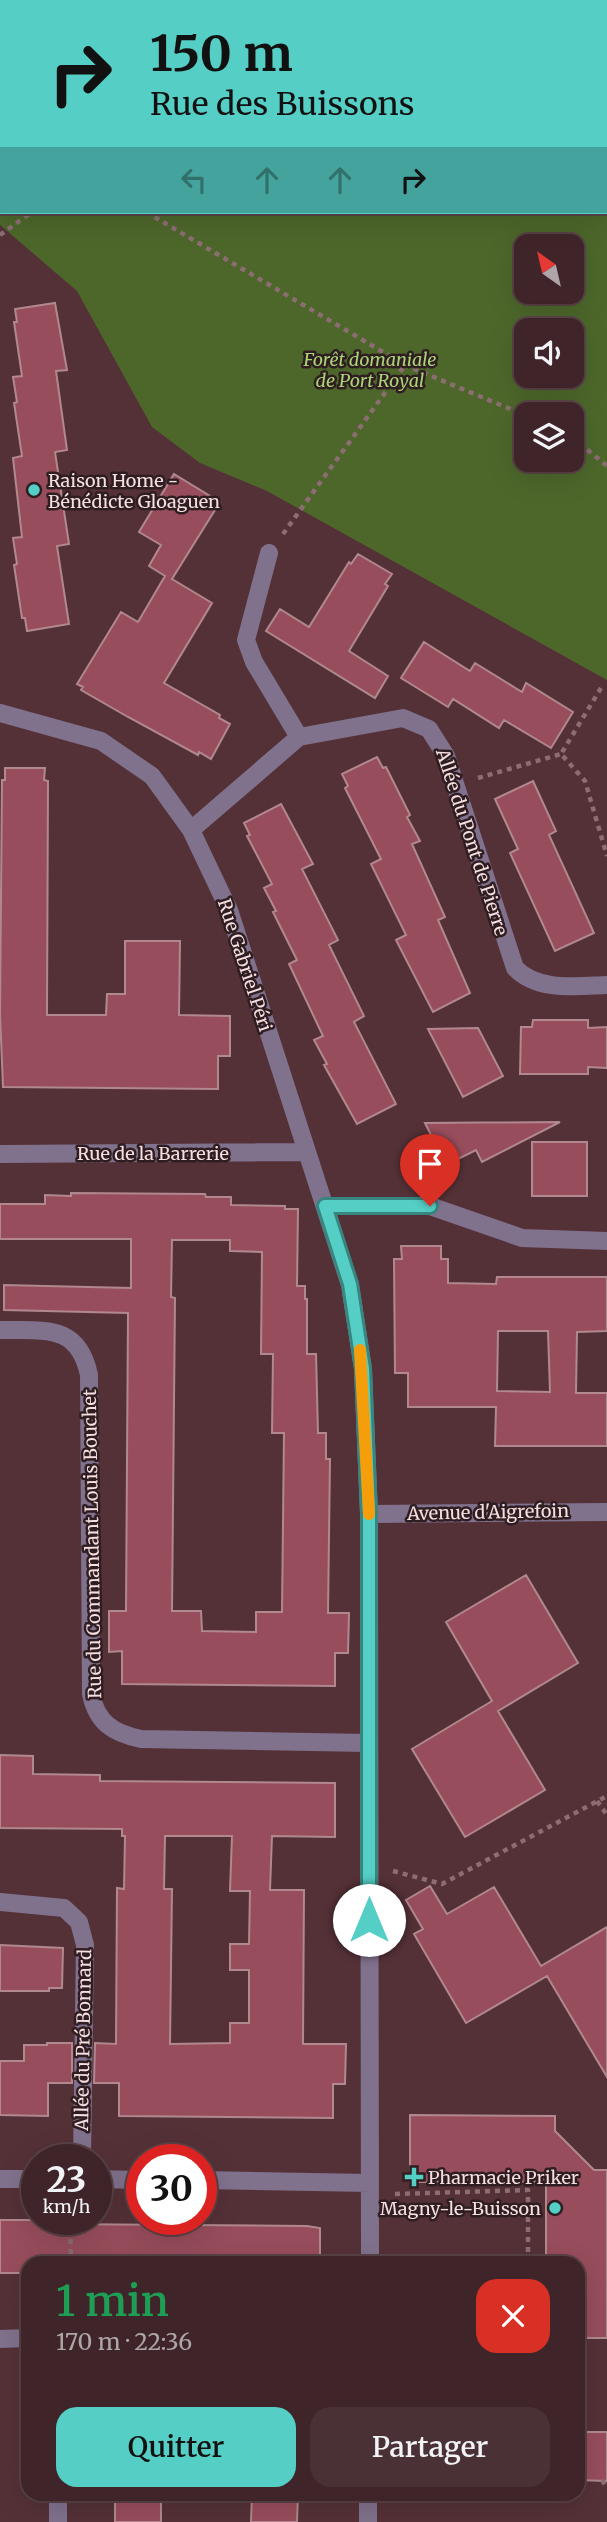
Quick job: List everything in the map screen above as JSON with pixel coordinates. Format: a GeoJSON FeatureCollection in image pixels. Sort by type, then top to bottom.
{"type":"FeatureCollection","features":[{"type":"Feature","properties":{"kind":"street"},"geometry":{"type":"LineString","coordinates":[[269,553],[246,640],[254,662],[299,737]]}},
{"type":"Feature","properties":{"kind":"street","name":"Rue Gabriel Péri"},"geometry":{"type":"LineString","coordinates":[[0,713],[101,741],[152,776],[191,830],[229,910],[305,1152],[350,1284],[363,1369],[369,1514],[370,2256]]}},
{"type":"Feature","properties":{"kind":"street","name":"Allée du Pont de Pierre"},"geometry":{"type":"LineString","coordinates":[[191,830],[299,737],[389,719],[415,721],[429,729],[439,740],[515,968],[524,977],[538,983],[607,985]]}},
{"type":"Feature","properties":{"kind":"street","name":"Rue de la Barrerie"},"geometry":{"type":"LineString","coordinates":[[0,1154],[305,1152]]}},
{"type":"Feature","properties":{"kind":"street"},"geometry":{"type":"LineString","coordinates":[[325,1206],[430,1206],[522,1238],[607,1241]]}},
{"type":"Feature","properties":{"kind":"street","name":"Rue du Commandant Louis Bouchet"},"geometry":{"type":"LineString","coordinates":[[0,1329],[53,1332],[72,1340],[85,1354],[89,1375],[91,1694],[94,1710],[103,1723],[119,1734],[141,1739],[368,1743]]}},
{"type":"Feature","properties":{"kind":"street","name":"Avenue d'Aigrefoin"},"geometry":{"type":"LineString","coordinates":[[369,1514],[607,1512]]}},
{"type":"Feature","properties":{"kind":"street","name":"Allée du Pré Bonnard"},"geometry":{"type":"LineString","coordinates":[[0,1902],[64,1908],[79,1922],[85,1945],[82,2144]]}},
{"type":"Feature","properties":{"kind":"street"},"geometry":{"type":"LineString","coordinates":[[0,2179],[21,2179]]}},
{"type":"Feature","properties":{"kind":"street"},"geometry":{"type":"LineString","coordinates":[[217,2181],[370,2189]]}},
{"type":"Feature","properties":{"kind":"street"},"geometry":{"type":"LineString","coordinates":[[0,2339],[21,2338]]}},
{"type":"Feature","properties":{"kind":"street"},"geometry":{"type":"LineString","coordinates":[[58,2501],[58,2522]]}},
{"type":"Feature","properties":{"kind":"street"},"geometry":{"type":"LineString","coordinates":[[368,2501],[368,2522]]}},
{"type":"Feature","properties":{"kind":"path"},"geometry":{"type":"LineString","coordinates":[[0,234],[29,214]]}},
{"type":"Feature","properties":{"kind":"path"},"geometry":{"type":"LineString","coordinates":[[149,214],[405,365],[514,411]]}},
{"type":"Feature","properties":{"kind":"path"},"geometry":{"type":"LineString","coordinates":[[269,553],[405,365]]}},
{"type":"Feature","properties":{"kind":"path"},"geometry":{"type":"LineString","coordinates":[[584,446],[607,466]]}},
{"type":"Feature","properties":{"kind":"path"},"geometry":{"type":"LineString","coordinates":[[455,784],[561,754],[601,688]]}},
{"type":"Feature","properties":{"kind":"path"},"geometry":{"type":"LineString","coordinates":[[561,754],[585,780],[607,856]]}},
{"type":"Feature","properties":{"kind":"path"},"geometry":{"type":"LineString","coordinates":[[369,1864],[442,1884],[607,1796]]}},
{"type":"Feature","properties":{"kind":"path"},"geometry":{"type":"LineString","coordinates":[[597,1801],[607,1815]]}},
{"type":"Feature","properties":{"kind":"path"},"geometry":{"type":"LineString","coordinates":[[370,2189],[528,2190],[528,2256]]}},
{"type":"Feature","properties":{"kind":"path"},"geometry":{"type":"LineString","coordinates":[[70,2235],[71,2256]]}},
{"type":"Feature","properties":{"kind":"path"},"geometry":{"type":"LineString","coordinates":[[602,2480],[607,2488]]}},
{"type":"Feature","properties":{"kind":"green space","name":"Forêt domaniale de Port Royal"},"geometry":{"type":"Polygon","coordinates":[[[0,214],[607,214],[607,680],[267,491],[200,463],[152,427],[77,291],[0,225],[0,214]]]}},
{"type":"Feature","properties":{"kind":"building"},"geometry":{"type":"Polygon","coordinates":[[[55,303],[67,370],[56,371],[67,450],[55,452],[69,544],[57,546],[69,624],[27,631],[25,618],[22,618],[14,565],[17,564],[13,538],[22,537],[13,458],[22,456],[14,403],[17,402],[13,377],[22,376],[14,322],[17,322],[15,309],[55,303]]]}},
{"type":"Feature","properties":{"kind":"building"},"geometry":{"type":"Polygon","coordinates":[[[174,474],[220,502],[172,579],[212,603],[164,683],[220,715],[219,718],[230,724],[211,759],[199,752],[198,755],[128,717],[81,690],[83,687],[77,684],[121,612],[138,622],[165,576],[149,566],[161,545],[139,532],[174,474]]]}},
{"type":"Feature","properties":{"kind":"building"},"geometry":{"type":"Polygon","coordinates":[[[358,554],[392,574],[385,584],[388,586],[349,651],[388,676],[375,698],[266,631],[280,609],[309,627],[349,562],[351,564],[358,554]]]}},
{"type":"Feature","properties":{"kind":"building"},"geometry":{"type":"Polygon","coordinates":[[[424,642],[470,671],[475,663],[522,692],[526,683],[573,712],[551,748],[504,720],[499,728],[453,699],[448,707],[401,678],[424,642]]]}},
{"type":"Feature","properties":{"kind":"building"},"geometry":{"type":"Polygon","coordinates":[[[377,757],[383,768],[386,767],[410,815],[407,817],[420,841],[412,844],[445,917],[438,920],[470,993],[433,1012],[396,940],[406,935],[371,864],[381,859],[345,788],[348,786],[342,774],[377,757]]]}},
{"type":"Feature","properties":{"kind":"building"},"geometry":{"type":"Polygon","coordinates":[[[5,768],[45,768],[44,780],[48,781],[47,1015],[106,1015],[107,994],[125,994],[125,941],[180,941],[179,1015],[230,1016],[230,1056],[218,1056],[218,1089],[3,1087],[0,1014],[2,780],[5,780],[5,768]]]}},
{"type":"Feature","properties":{"kind":"building"},"geometry":{"type":"Polygon","coordinates":[[[533,781],[556,831],[549,835],[594,933],[555,951],[510,853],[518,849],[495,799],[533,781]]]}},
{"type":"Feature","properties":{"kind":"building"},"geometry":{"type":"Polygon","coordinates":[[[281,804],[313,864],[302,869],[338,940],[329,945],[364,1016],[354,1022],[396,1104],[357,1124],[324,1065],[327,1064],[314,1040],[323,1036],[289,964],[297,960],[264,888],[272,884],[247,836],[250,835],[244,823],[281,804]]]}},
{"type":"Feature","properties":{"kind":"building"},"geometry":{"type":"Polygon","coordinates":[[[533,1020],[588,1020],[588,1028],[607,1027],[607,1068],[588,1067],[588,1074],[520,1074],[521,1027],[532,1027],[533,1020]]]}},
{"type":"Feature","properties":{"kind":"building"},"geometry":{"type":"Polygon","coordinates":[[[478,1028],[503,1076],[463,1097],[428,1029],[478,1028]]]}},
{"type":"Feature","properties":{"kind":"building"},"geometry":{"type":"Polygon","coordinates":[[[560,1122],[482,1162],[476,1150],[446,1165],[425,1123],[560,1122]]]}},
{"type":"Feature","properties":{"kind":"building"},"geometry":{"type":"Polygon","coordinates":[[[532,1142],[587,1142],[587,1196],[532,1196],[532,1142]]]}},
{"type":"Feature","properties":{"kind":"building"},"geometry":{"type":"Polygon","coordinates":[[[71,1193],[205,1194],[206,1197],[231,1197],[231,1205],[285,1206],[285,1209],[298,1209],[297,1286],[305,1286],[307,1354],[316,1354],[318,1433],[326,1433],[326,1459],[330,1459],[328,1613],[349,1613],[348,1653],[335,1653],[335,1686],[122,1684],[122,1651],[109,1652],[109,1611],[126,1611],[128,1313],[4,1310],[4,1285],[131,1288],[131,1239],[0,1239],[0,1204],[45,1204],[45,1195],[71,1196],[71,1193]],[[172,1240],[171,1297],[175,1298],[172,1611],[201,1611],[202,1631],[256,1632],[256,1612],[282,1612],[284,1433],[272,1433],[273,1354],[261,1354],[262,1252],[230,1251],[230,1240],[172,1240]]]}},
{"type":"Feature","properties":{"kind":"building"},"geometry":{"type":"Polygon","coordinates":[[[401,1246],[441,1246],[441,1259],[448,1259],[448,1283],[496,1284],[497,1277],[607,1277],[607,1331],[577,1332],[576,1393],[607,1393],[607,1446],[495,1446],[496,1407],[408,1407],[408,1373],[395,1373],[394,1259],[402,1259],[401,1246]],[[498,1331],[497,1391],[550,1392],[548,1331],[498,1331]]]}},
{"type":"Feature","properties":{"kind":"building"},"geometry":{"type":"Polygon","coordinates":[[[526,1575],[578,1663],[498,1711],[545,1790],[465,1837],[412,1749],[492,1701],[446,1622],[526,1575]]]}},
{"type":"Feature","properties":{"kind":"building"},"geometry":{"type":"Polygon","coordinates":[[[0,1755],[33,1756],[33,1774],[100,1775],[100,1781],[335,1783],[335,1837],[272,1836],[270,1890],[304,1890],[303,2044],[346,2044],[345,2084],[333,2084],[333,2118],[119,2116],[119,2083],[94,2083],[95,2043],[116,2044],[117,1888],[124,1889],[125,1836],[122,1836],[122,1829],[0,1828],[0,1755]],[[165,1836],[164,1889],[172,1889],[170,2044],[230,2043],[230,2023],[249,2023],[249,1970],[230,1970],[230,1944],[249,1944],[250,1891],[230,1891],[232,1836],[165,1836]]]}},
{"type":"Feature","properties":{"kind":"building"},"geometry":{"type":"Polygon","coordinates":[[[430,1886],[447,1914],[494,1887],[541,1966],[607,1927],[607,2077],[547,1976],[466,2023],[414,1934],[423,1929],[406,1900],[430,1886]]]}},
{"type":"Feature","properties":{"kind":"building"},"geometry":{"type":"Polygon","coordinates":[[[0,1945],[63,1948],[62,1988],[49,1988],[49,1991],[0,1991],[0,1945]]]}},
{"type":"Feature","properties":{"kind":"building"},"geometry":{"type":"Polygon","coordinates":[[[72,2043],[72,2083],[48,2083],[48,2116],[0,2115],[0,2061],[24,2061],[24,2045],[72,2043]]]}},
{"type":"Feature","properties":{"kind":"building"},"geometry":{"type":"Polygon","coordinates":[[[410,2115],[555,2116],[555,2131],[594,2170],[607,2170],[607,2338],[585,2338],[585,2256],[546,2256],[546,2182],[410,2182],[410,2115]]]}},
{"type":"Feature","properties":{"kind":"building"},"geometry":{"type":"Polygon","coordinates":[[[0,2220],[21,2220],[21,2235],[112,2235],[112,2224],[126,2225],[126,2235],[217,2235],[217,2225],[320,2228],[320,2256],[21,2256],[21,2273],[0,2273],[0,2220]]]}},
{"type":"Feature","properties":{"kind":"building"},"geometry":{"type":"Polygon","coordinates":[[[585,2432],[607,2432],[607,2481],[585,2480],[585,2432]]]}},
{"type":"Feature","properties":{"kind":"building"},"geometry":{"type":"Polygon","coordinates":[[[115,2501],[161,2501],[161,2522],[115,2522],[115,2501]]]}},
{"type":"Feature","properties":{"kind":"building"},"geometry":{"type":"Polygon","coordinates":[[[252,2501],[298,2501],[297,2522],[251,2522],[252,2501]]]}},
{"type":"Feature","properties":{"kind":"slow traffic"},"geometry":{"type":"LineString","coordinates":[[360,1350],[369,1514]]}},
{"type":"Feature","properties":{"kind":"place","name":"Raison Home - Bénédicte Gloaguen"},"geometry":{"type":"Point","coordinates":[34,490]}},
{"type":"Feature","properties":{"kind":"place","name":"Pharmacie Priker"},"geometry":{"type":"Point","coordinates":[414,2177]}},
{"type":"Feature","properties":{"kind":"place","name":"Magny-le-Buisson"},"geometry":{"type":"Point","coordinates":[555,2208]}},
{"type":"Feature","properties":{"kind":"route"},"geometry":{"type":"LineString","coordinates":[[369,1920],[369,1514],[363,1369],[350,1284],[325,1206],[430,1206]]}}]}
